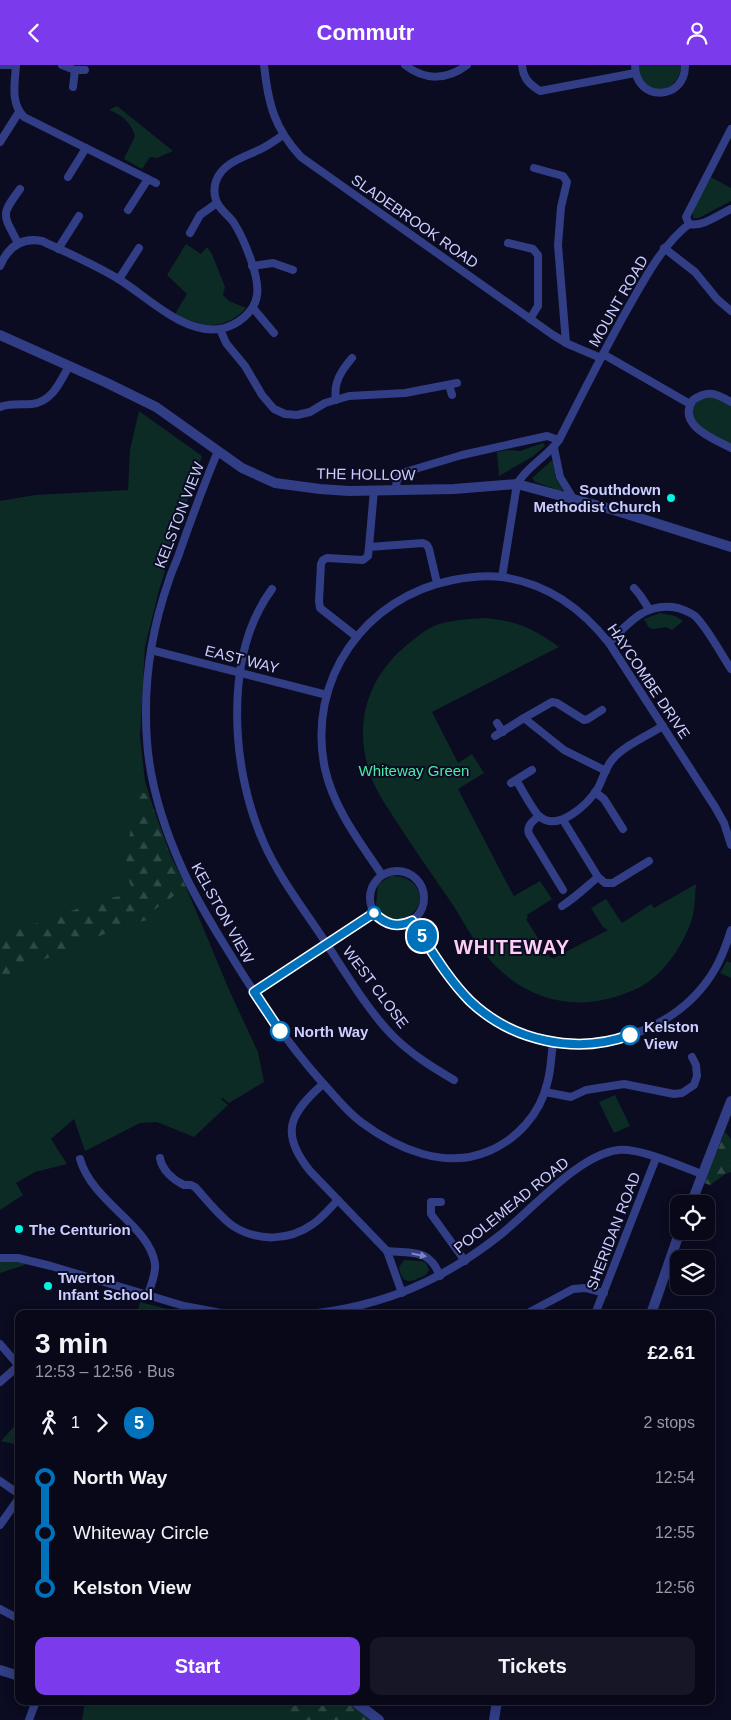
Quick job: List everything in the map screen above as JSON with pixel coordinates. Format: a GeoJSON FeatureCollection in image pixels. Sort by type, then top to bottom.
{"type":"FeatureCollection","features":[{"type":"Feature","properties":{"kind":"street"},"geometry":{"type":"LineString","coordinates":[[0,65],[16,65],[15,104],[19,112],[30,121],[156,183]]}},
{"type":"Feature","properties":{"kind":"street"},"geometry":{"type":"LineString","coordinates":[[62,65],[75,70],[85,70]]}},
{"type":"Feature","properties":{"kind":"street","name":"SLADEBROOK ROAD"},"geometry":{"type":"LineString","coordinates":[[264,65],[269,103],[275,121],[294,149],[310,164],[566,343],[602,356],[690,404]]}},
{"type":"Feature","properties":{"kind":"street"},"geometry":{"type":"LineString","coordinates":[[405,65],[417,73],[436,77],[448,75],[467,65]]}},
{"type":"Feature","properties":{"kind":"street"},"geometry":{"type":"LineString","coordinates":[[522,65],[522,72],[528,83],[540,91],[635,69],[637,79],[643,87],[657,93],[670,91],[680,84],[685,71],[685,65]]}},
{"type":"Feature","properties":{"kind":"street"},"geometry":{"type":"LineString","coordinates":[[73,87],[75,70]]}},
{"type":"Feature","properties":{"kind":"street"},"geometry":{"type":"LineString","coordinates":[[0,142],[19,112]]}},
{"type":"Feature","properties":{"kind":"street"},"geometry":{"type":"LineString","coordinates":[[689,224],[686,217],[731,129]]}},
{"type":"Feature","properties":{"kind":"street"},"geometry":{"type":"LineString","coordinates":[[0,266],[7,253],[18,243],[33,240],[42,241],[119,279],[157,308],[190,324],[220,329],[240,320],[253,308],[258,295],[256,281],[247,249],[234,222],[217,203],[214,195],[215,185],[224,169],[238,159],[259,150],[283,135]]}},
{"type":"Feature","properties":{"kind":"street"},"geometry":{"type":"LineString","coordinates":[[68,177],[86,148]]}},
{"type":"Feature","properties":{"kind":"street"},"geometry":{"type":"LineString","coordinates":[[534,168],[563,176],[567,182],[561,207],[558,245],[566,343]]}},
{"type":"Feature","properties":{"kind":"street"},"geometry":{"type":"LineString","coordinates":[[128,210],[148,179]]}},
{"type":"Feature","properties":{"kind":"street"},"geometry":{"type":"LineString","coordinates":[[18,243],[6,220],[5,213],[6,207],[20,189]]}},
{"type":"Feature","properties":{"kind":"street"},"geometry":{"type":"LineString","coordinates":[[190,233],[200,215],[217,203]]}},
{"type":"Feature","properties":{"kind":"street","name":"MOUNT ROAD"},"geometry":{"type":"LineString","coordinates":[[517,484],[522,475],[554,448],[559,440],[618,326],[664,248],[689,224],[704,223],[731,209]]}},
{"type":"Feature","properties":{"kind":"street"},"geometry":{"type":"LineString","coordinates":[[58,249],[79,217]]}},
{"type":"Feature","properties":{"kind":"street"},"geometry":{"type":"LineString","coordinates":[[508,243],[534,249],[538,255],[538,306],[530,319]]}},
{"type":"Feature","properties":{"kind":"street"},"geometry":{"type":"LineString","coordinates":[[119,279],[139,248]]}},
{"type":"Feature","properties":{"kind":"street"},"geometry":{"type":"LineString","coordinates":[[664,248],[696,272],[716,299],[731,311]]}},
{"type":"Feature","properties":{"kind":"street"},"geometry":{"type":"LineString","coordinates":[[252,266],[273,263],[293,269]]}},
{"type":"Feature","properties":{"kind":"street"},"geometry":{"type":"LineString","coordinates":[[253,308],[274,333]]}},
{"type":"Feature","properties":{"kind":"street"},"geometry":{"type":"LineString","coordinates":[[220,329],[226,343],[245,366],[262,395],[274,409],[285,414],[297,415],[310,412],[325,403],[349,397],[405,393],[453,384],[452,395]]}},
{"type":"Feature","properties":{"kind":"street","name":"THE HOLLOW"},"geometry":{"type":"LineString","coordinates":[[0,335],[156,407],[242,468],[274,483],[327,490],[462,489],[517,484],[574,499],[731,547]]}},
{"type":"Feature","properties":{"kind":"street"},"geometry":{"type":"LineString","coordinates":[[336,400],[334,391],[336,381],[352,358]]}},
{"type":"Feature","properties":{"kind":"street"},"geometry":{"type":"LineString","coordinates":[[0,407],[8,404],[33,404],[50,397],[69,366]]}},
{"type":"Feature","properties":{"kind":"street"},"geometry":{"type":"LineString","coordinates":[[731,402],[715,393],[709,392],[697,397],[690,404],[689,411],[690,420],[695,427],[731,448]]}},
{"type":"Feature","properties":{"kind":"street"},"geometry":{"type":"LineString","coordinates":[[396,490],[396,481],[405,472],[462,455],[548,436],[559,440]]}},
{"type":"Feature","properties":{"kind":"street"},"geometry":{"type":"LineString","coordinates":[[554,448],[560,477],[574,499]]}},
{"type":"Feature","properties":{"kind":"street","name":"KELSTON VIEW"},"geometry":{"type":"LineString","coordinates":[[218,451],[168,580],[153,634],[146,688],[147,741],[153,787],[176,854],[190,886],[254,992],[288,1041],[324,1084],[358,1120],[379,1134],[415,1151],[430,1157],[452,1159],[479,1155],[510,1139],[530,1119],[545,1092],[548,1083],[553,1043]]}},
{"type":"Feature","properties":{"kind":"street"},"geometry":{"type":"LineString","coordinates":[[502,577],[517,484]]}},
{"type":"Feature","properties":{"kind":"street"},"geometry":{"type":"LineString","coordinates":[[357,637],[320,608],[321,564],[327,558],[363,560],[368,555],[374,490]]}},
{"type":"Feature","properties":{"kind":"street"},"geometry":{"type":"LineString","coordinates":[[369,547],[422,543],[426,545],[437,583]]}},
{"type":"Feature","properties":{"kind":"street","name":"HAYCOMBE DRIVE"},"geometry":{"type":"LineString","coordinates":[[382,875],[338,806],[330,787],[322,747],[326,695],[344,654],[372,619],[411,594],[437,583],[464,578],[502,577],[522,582],[560,597],[586,617],[609,643],[715,807],[724,823],[731,845]]}},
{"type":"Feature","properties":{"kind":"street"},"geometry":{"type":"LineString","coordinates":[[634,588],[649,609]]}},
{"type":"Feature","properties":{"kind":"street","name":"WEST CLOSE"},"geometry":{"type":"LineString","coordinates":[[272,589],[263,602],[250,632],[240,672],[238,733],[243,778],[251,811],[263,841],[277,868],[374,1013],[392,1036],[420,1060],[454,1080]]}},
{"type":"Feature","properties":{"kind":"street"},"geometry":{"type":"LineString","coordinates":[[609,643],[631,621],[649,609],[667,605],[695,615],[731,669]]}},
{"type":"Feature","properties":{"kind":"street","name":"EAST WAY"},"geometry":{"type":"LineString","coordinates":[[151,650],[326,695]]}},
{"type":"Feature","properties":{"kind":"street"},"geometry":{"type":"LineString","coordinates":[[494,737],[552,702],[584,719],[588,719],[602,710]]}},
{"type":"Feature","properties":{"kind":"street"},"geometry":{"type":"LineString","coordinates":[[524,719],[564,750],[606,771]]}},
{"type":"Feature","properties":{"kind":"street"},"geometry":{"type":"LineString","coordinates":[[497,723],[503,732]]}},
{"type":"Feature","properties":{"kind":"street"},"geometry":{"type":"LineString","coordinates":[[532,770],[513,781],[539,816],[546,820],[563,820],[582,806],[595,792],[610,761],[618,753],[663,726]]}},
{"type":"Feature","properties":{"kind":"street"},"geometry":{"type":"LineString","coordinates":[[595,792],[604,799],[623,829]]}},
{"type":"Feature","properties":{"kind":"street"},"geometry":{"type":"LineString","coordinates":[[539,816],[530,824],[527,830],[563,890]]}},
{"type":"Feature","properties":{"kind":"street"},"geometry":{"type":"LineString","coordinates":[[618,821],[626,816]]}},
{"type":"Feature","properties":{"kind":"street"},"geometry":{"type":"LineString","coordinates":[[563,820],[598,877],[605,883],[613,883],[649,861]]}},
{"type":"Feature","properties":{"kind":"street"},"geometry":{"type":"LineString","coordinates":[[391,871],[400,871],[410,874],[420,882],[424,891],[424,905],[412,921],[395,925],[382,920],[374,913],[370,902],[370,893],[382,875],[391,871]]}},
{"type":"Feature","properties":{"kind":"street"},"geometry":{"type":"LineString","coordinates":[[562,905],[580,894],[584,887],[598,877]]}},
{"type":"Feature","properties":{"kind":"street"},"geometry":{"type":"LineString","coordinates":[[254,992],[374,913]]}},
{"type":"Feature","properties":{"kind":"street"},"geometry":{"type":"LineString","coordinates":[[412,921],[450,977],[471,1002],[506,1026],[531,1037],[553,1043],[591,1044],[619,1039],[665,1020],[688,1002],[704,984],[715,969],[731,930]]}},
{"type":"Feature","properties":{"kind":"street"},"geometry":{"type":"LineString","coordinates":[[545,1092],[571,1097],[586,1090],[624,1084],[674,1094],[682,1093],[694,1085],[697,1076],[696,1065],[692,1057]]}},
{"type":"Feature","properties":{"kind":"street"},"geometry":{"type":"LineString","coordinates":[[324,1084],[305,1100],[294,1116],[292,1137],[295,1148],[301,1159],[338,1201],[387,1251],[402,1293]]}},
{"type":"Feature","properties":{"kind":"street"},"geometry":{"type":"LineString","coordinates":[[694,1195],[731,1101]]}},
{"type":"Feature","properties":{"kind":"street","name":"POOLEMEAD ROAD"},"geometry":{"type":"LineString","coordinates":[[335,1310],[354,1307],[402,1293],[440,1276],[501,1235],[575,1170],[595,1157],[620,1150],[633,1151],[702,1174]]}},
{"type":"Feature","properties":{"kind":"street"},"geometry":{"type":"LineString","coordinates":[[160,1158],[164,1169],[174,1179],[184,1185],[196,1187],[233,1225],[260,1237],[285,1237],[305,1229],[338,1201]]}},
{"type":"Feature","properties":{"kind":"street","name":"SHERIDAN ROAD"},"geometry":{"type":"LineString","coordinates":[[597,1310],[656,1158]]}},
{"type":"Feature","properties":{"kind":"street"},"geometry":{"type":"LineString","coordinates":[[78,1164],[103,1198],[139,1233],[152,1253],[155,1266],[148,1294]]}},
{"type":"Feature","properties":{"kind":"street"},"geometry":{"type":"LineString","coordinates":[[441,1202],[431,1202],[431,1214],[465,1261]]}},
{"type":"Feature","properties":{"kind":"street"},"geometry":{"type":"LineString","coordinates":[[651,1310],[677,1240]]}},
{"type":"Feature","properties":{"kind":"street"},"geometry":{"type":"LineString","coordinates":[[387,1251],[423,1255],[436,1265],[440,1276]]}},
{"type":"Feature","properties":{"kind":"street"},"geometry":{"type":"LineString","coordinates":[[0,1258],[18,1258],[51,1265],[148,1294],[184,1310]]}},
{"type":"Feature","properties":{"kind":"street"},"geometry":{"type":"LineString","coordinates":[[534,1310],[573,1289],[585,1288],[604,1293]]}},
{"type":"Feature","properties":{"kind":"street"},"geometry":{"type":"LineString","coordinates":[[0,1344],[15,1362]]}},
{"type":"Feature","properties":{"kind":"street"},"geometry":{"type":"LineString","coordinates":[[0,1382],[15,1369]]}},
{"type":"Feature","properties":{"kind":"street"},"geometry":{"type":"LineString","coordinates":[[0,1481],[15,1491]]}},
{"type":"Feature","properties":{"kind":"street"},"geometry":{"type":"LineString","coordinates":[[0,1525],[15,1504]]}},
{"type":"Feature","properties":{"kind":"street"},"geometry":{"type":"LineString","coordinates":[[0,1609],[15,1617]]}},
{"type":"Feature","properties":{"kind":"street"},"geometry":{"type":"LineString","coordinates":[[0,1670],[15,1675]]}},
{"type":"Feature","properties":{"kind":"street"},"geometry":{"type":"LineString","coordinates":[[29,1720],[35,1705]]}},
{"type":"Feature","properties":{"kind":"street"},"geometry":{"type":"LineString","coordinates":[[359,1705],[379,1720]]}},
{"type":"Feature","properties":{"kind":"street"},"geometry":{"type":"LineString","coordinates":[[494,1720],[496,1705]]}},
{"type":"Feature","properties":{"kind":"green space"},"geometry":{"type":"Polygon","coordinates":[[[638,65],[681,65],[680,73],[676,80],[664,89],[657,90],[645,84],[640,77],[638,65]]]}},
{"type":"Feature","properties":{"kind":"green space"},"geometry":{"type":"Polygon","coordinates":[[[117,106],[173,151],[157,158],[150,157],[142,169],[124,159],[135,136],[125,120],[109,110],[117,106]]]}},
{"type":"Feature","properties":{"kind":"green space"},"geometry":{"type":"Polygon","coordinates":[[[711,177],[731,188],[731,201],[699,218],[693,218],[692,211],[711,177]]]}},
{"type":"Feature","properties":{"kind":"green space"},"geometry":{"type":"Polygon","coordinates":[[[186,244],[201,254],[207,247],[212,254],[225,287],[223,295],[229,301],[246,308],[238,316],[221,324],[212,325],[194,322],[175,314],[187,294],[167,275],[186,244]]]}},
{"type":"Feature","properties":{"kind":"green space"},"geometry":{"type":"Polygon","coordinates":[[[702,397],[717,397],[731,405],[731,445],[699,428],[693,420],[694,408],[702,397]]]}},
{"type":"Feature","properties":{"kind":"green space"},"geometry":{"type":"Polygon","coordinates":[[[139,411],[202,456],[159,590],[145,647],[140,736],[145,781],[171,857],[258,1052],[264,1082],[229,1103],[223,1098],[221,1099],[228,1105],[194,1137],[157,1122],[140,1123],[85,1151],[74,1119],[51,1139],[67,1164],[35,1172],[16,1183],[23,1195],[0,1210],[0,501],[35,495],[128,490],[130,450],[139,411]]]}},
{"type":"Feature","properties":{"kind":"green space"},"geometry":{"type":"Polygon","coordinates":[[[543,443],[545,446],[532,457],[499,476],[497,452],[507,450],[520,451],[543,443]]]}},
{"type":"Feature","properties":{"kind":"green space"},"geometry":{"type":"Polygon","coordinates":[[[551,461],[553,462],[556,479],[563,490],[561,491],[535,482],[532,478],[551,461]]]}},
{"type":"Feature","properties":{"kind":"green space"},"geometry":{"type":"Polygon","coordinates":[[[660,613],[675,616],[683,621],[672,630],[666,627],[649,628],[644,619],[660,613]]]}},
{"type":"Feature","properties":{"kind":"green space","name":"Whiteway Green"},"geometry":{"type":"Polygon","coordinates":[[[485,618],[516,623],[541,635],[559,647],[432,712],[458,763],[472,754],[484,773],[458,789],[512,893],[514,896],[540,881],[552,899],[527,915],[528,918],[526,919],[550,957],[554,958],[608,930],[603,927],[591,908],[606,899],[622,923],[651,904],[654,908],[696,884],[694,911],[680,946],[658,974],[640,987],[618,996],[597,1001],[576,1002],[556,1000],[536,994],[518,984],[500,970],[484,953],[385,804],[374,783],[367,762],[363,740],[364,719],[369,699],[378,679],[391,661],[408,644],[436,625],[467,619],[485,618]]]}},
{"type":"Feature","properties":{"kind":"green space"},"geometry":{"type":"Polygon","coordinates":[[[141,793],[148,793],[171,857],[186,887],[154,910],[147,910],[147,920],[121,927],[0,978],[0,936],[108,898],[136,894],[130,884],[127,873],[126,853],[134,815],[134,803],[141,793]]]}},
{"type":"Feature","properties":{"kind":"green space"},"geometry":{"type":"Polygon","coordinates":[[[391,876],[408,879],[419,892],[419,901],[416,909],[402,919],[393,919],[384,915],[376,905],[378,884],[391,876]]]}},
{"type":"Feature","properties":{"kind":"green space"},"geometry":{"type":"Polygon","coordinates":[[[727,961],[731,963],[731,978],[720,973],[727,961]]]}},
{"type":"Feature","properties":{"kind":"green space"},"geometry":{"type":"Polygon","coordinates":[[[615,1095],[630,1126],[614,1133],[599,1102],[615,1095]]]}},
{"type":"Feature","properties":{"kind":"green space"},"geometry":{"type":"Polygon","coordinates":[[[725,1132],[731,1139],[731,1172],[710,1185],[704,1183],[725,1132]]]}},
{"type":"Feature","properties":{"kind":"green space"},"geometry":{"type":"Polygon","coordinates":[[[404,1260],[426,1263],[429,1270],[425,1275],[415,1280],[405,1280],[401,1275],[399,1267],[404,1260]]]}},
{"type":"Feature","properties":{"kind":"green space"},"geometry":{"type":"Polygon","coordinates":[[[0,1261],[26,1263],[25,1265],[0,1273],[0,1261]]]}},
{"type":"Feature","properties":{"kind":"green space"},"geometry":{"type":"Polygon","coordinates":[[[140,1302],[171,1310],[138,1310],[140,1302]]]}},
{"type":"Feature","properties":{"kind":"green space"},"geometry":{"type":"Polygon","coordinates":[[[15,1425],[15,1445],[1,1441],[15,1425]]]}},
{"type":"Feature","properties":{"kind":"green space"},"geometry":{"type":"Polygon","coordinates":[[[84,1705],[327,1705],[341,1720],[82,1720],[84,1705]]]}},
{"type":"Feature","properties":{"kind":"green space"},"geometry":{"type":"Polygon","coordinates":[[[282,1705],[349,1705],[364,1712],[372,1720],[292,1720],[282,1705]]]}},
{"type":"Feature","properties":{"kind":"bus line","name":"5"},"geometry":{"type":"LineString","coordinates":[[280,1031],[254,992],[374,913],[386,923],[395,925],[412,921],[461,991],[483,1012],[506,1026],[531,1037],[553,1043],[576,1045],[599,1043],[630,1035]]}},
{"type":"Feature","properties":{"kind":"place","name":"Southdown Methodist Church"},"geometry":{"type":"Point","coordinates":[671,498]}},
{"type":"Feature","properties":{"kind":"place","name":"North Way"},"geometry":{"type":"Point","coordinates":[280,1031]}},
{"type":"Feature","properties":{"kind":"place","name":"Kelston View"},"geometry":{"type":"Point","coordinates":[630,1035]}},
{"type":"Feature","properties":{"kind":"place","name":"The Centurion"},"geometry":{"type":"Point","coordinates":[19,1229]}},
{"type":"Feature","properties":{"kind":"place","name":"Twerton Infant School"},"geometry":{"type":"Point","coordinates":[48,1286]}},
{"type":"Feature","properties":{"kind":"district","name":"WHITEWAY"},"geometry":{"type":"Point","coordinates":[512,947]}}]}
